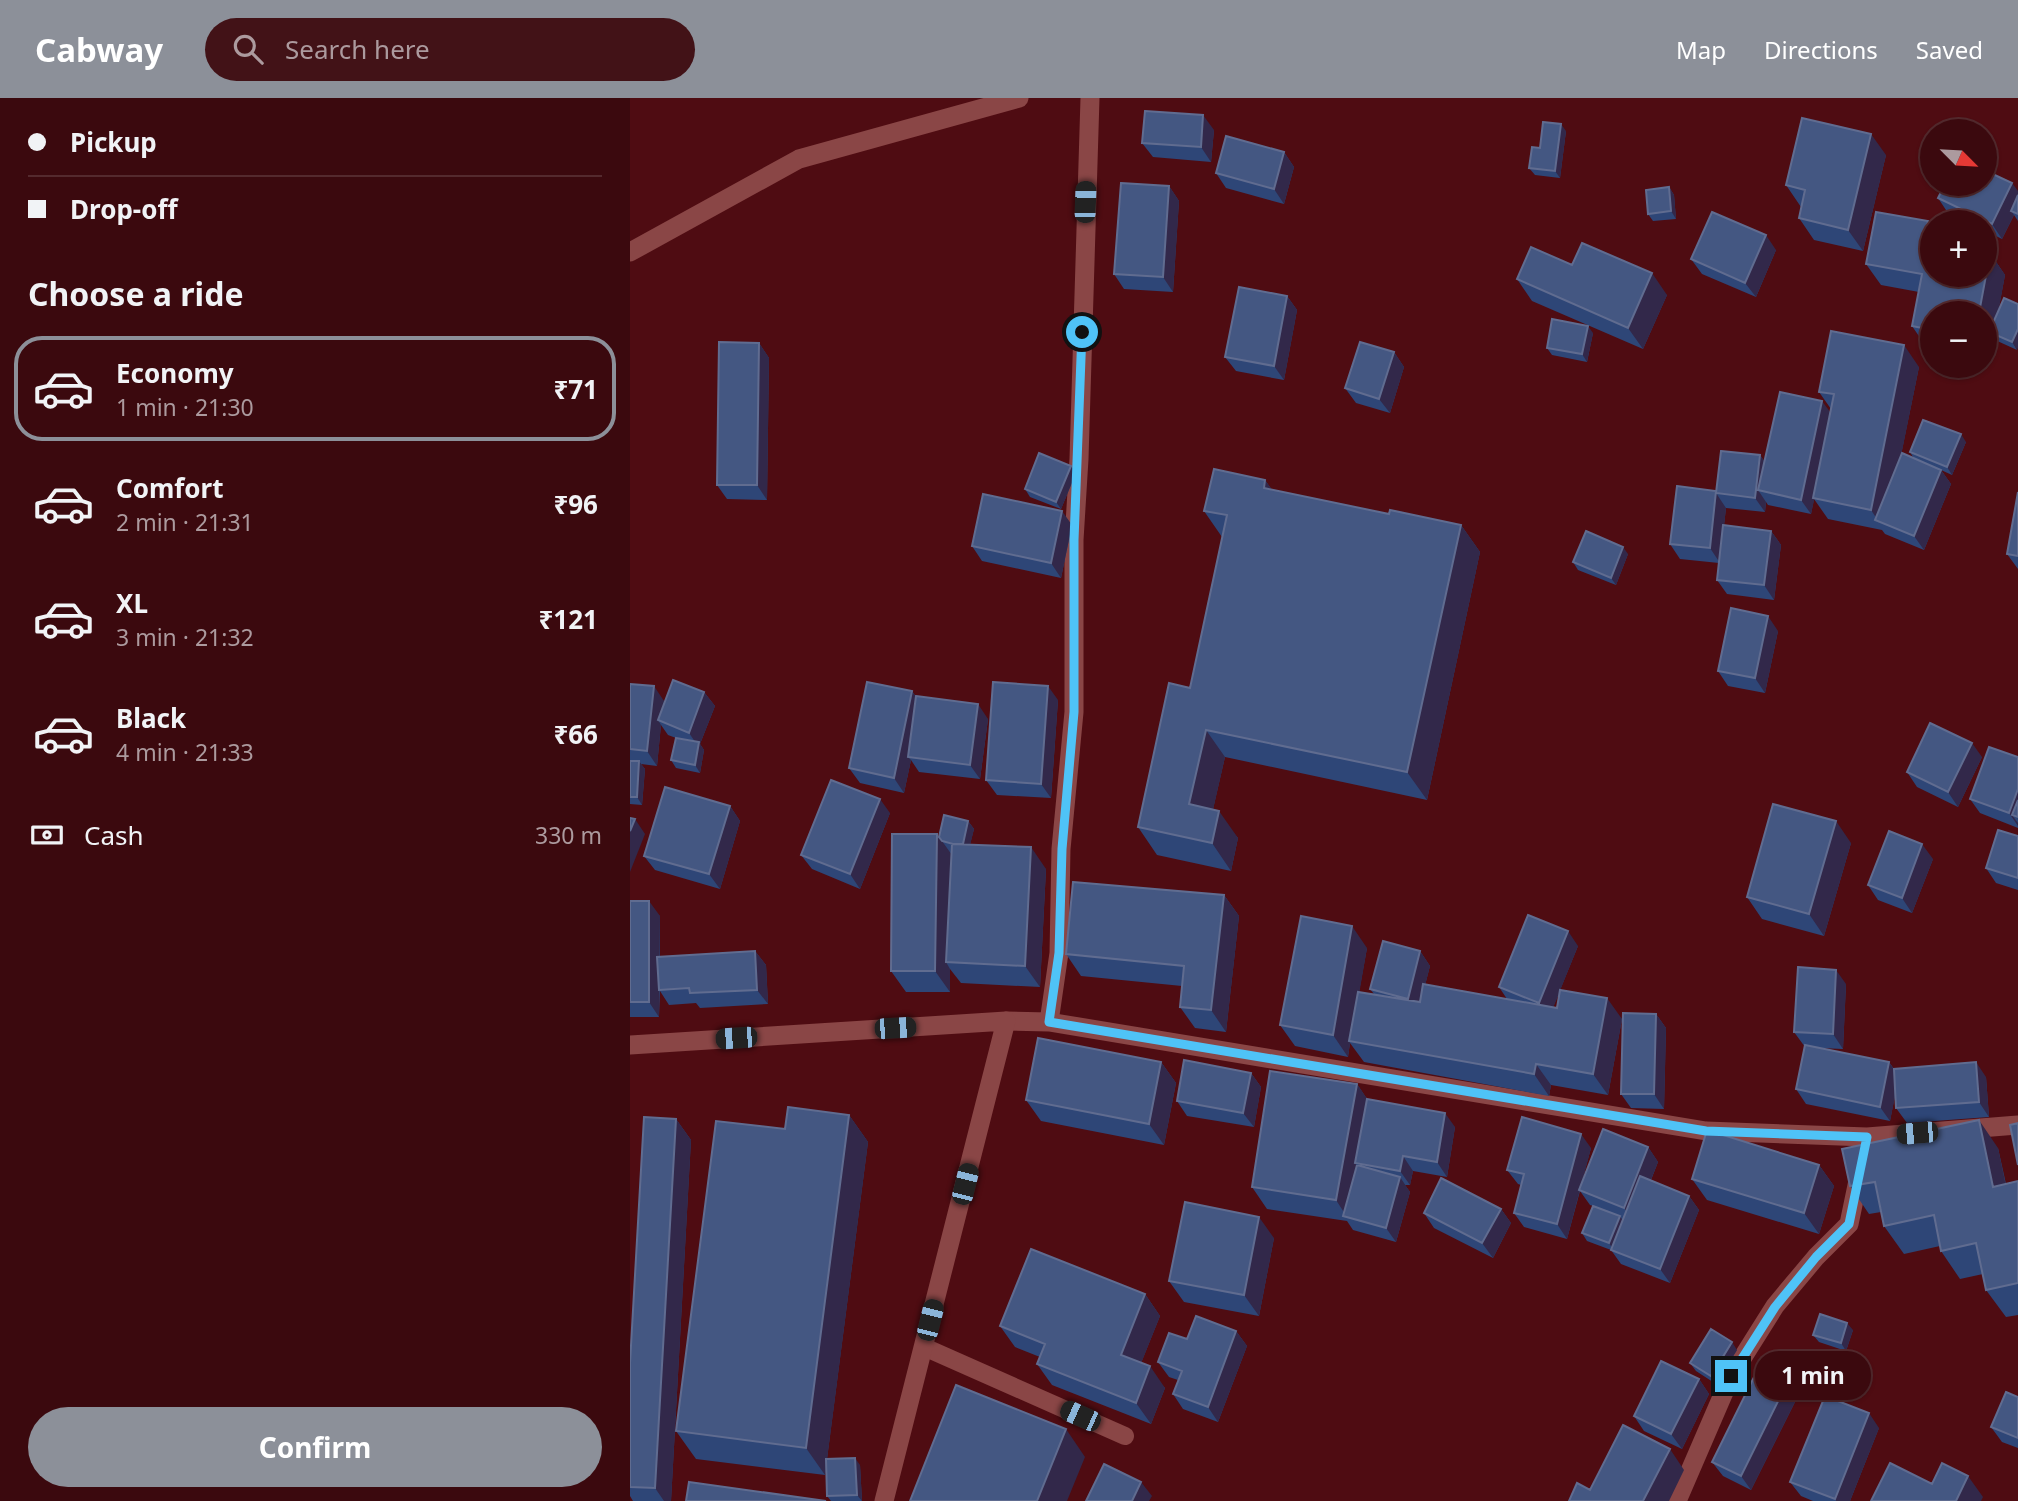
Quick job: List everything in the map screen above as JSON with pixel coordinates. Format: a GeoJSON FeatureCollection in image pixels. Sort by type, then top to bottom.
{"type":"FeatureCollection","features":[{"type":"Feature","properties":{"kind":"street"},"geometry":{"type":"LineString","coordinates":[[630,252],[799,159],[1019,98]]}},
{"type":"Feature","properties":{"kind":"street"},"geometry":{"type":"LineString","coordinates":[[1049,1022],[1059,953],[1062,849],[1074,712],[1074,540],[1090,98]]}},
{"type":"Feature","properties":{"kind":"street"},"geometry":{"type":"LineString","coordinates":[[884,1501],[1006,1021]]}},
{"type":"Feature","properties":{"kind":"street"},"geometry":{"type":"LineString","coordinates":[[630,1045],[1006,1021],[1049,1022],[1706,1131],[1867,1137],[2018,1125]]}},
{"type":"Feature","properties":{"kind":"street"},"geometry":{"type":"LineString","coordinates":[[1677,1501],[1739,1365],[1775,1307],[1816,1257],[1849,1224],[1867,1137]]}},
{"type":"Feature","properties":{"kind":"lane"},"geometry":{"type":"LineString","coordinates":[[924,1347],[1125,1436]]}},
{"type":"Feature","properties":{"kind":"building"},"geometry":{"type":"Polygon","coordinates":[[[1145,111],[1203,115],[1201,147],[1142,143],[1145,111]]]}},
{"type":"Feature","properties":{"kind":"building"},"geometry":{"type":"Polygon","coordinates":[[[1802,118],[1871,134],[1848,230],[1799,218],[1805,190],[1786,185],[1802,118]]]}},
{"type":"Feature","properties":{"kind":"building"},"geometry":{"type":"Polygon","coordinates":[[[1543,122],[1561,124],[1555,171],[1529,168],[1532,147],[1540,148],[1543,122]]]}},
{"type":"Feature","properties":{"kind":"building"},"geometry":{"type":"Polygon","coordinates":[[[1226,136],[1284,152],[1274,189],[1216,173],[1226,136]]]}},
{"type":"Feature","properties":{"kind":"building"},"geometry":{"type":"Polygon","coordinates":[[[1997,176],[2012,183],[1997,214],[1997,210],[1963,210],[1938,198],[1997,196],[1997,176]]]}},
{"type":"Feature","properties":{"kind":"building"},"geometry":{"type":"Polygon","coordinates":[[[1121,183],[1169,186],[1163,277],[1114,274],[1121,183]]]}},
{"type":"Feature","properties":{"kind":"building"},"geometry":{"type":"Polygon","coordinates":[[[1669,187],[1671,211],[1648,214],[1646,190],[1669,187]]]}},
{"type":"Feature","properties":{"kind":"building"},"geometry":{"type":"Polygon","coordinates":[[[2018,195],[2018,214],[2011,211],[2018,195]]]}},
{"type":"Feature","properties":{"kind":"building"},"geometry":{"type":"Polygon","coordinates":[[[1712,212],[1766,235],[1745,283],[1691,259],[1712,212]]]}},
{"type":"Feature","properties":{"kind":"building"},"geometry":{"type":"Polygon","coordinates":[[[1876,212],[1920,220],[1920,274],[1866,264],[1876,212]]]}},
{"type":"Feature","properties":{"kind":"building"},"geometry":{"type":"Polygon","coordinates":[[[1582,243],[1652,273],[1628,328],[1517,279],[1531,247],[1572,265],[1582,243]]]}},
{"type":"Feature","properties":{"kind":"building"},"geometry":{"type":"Polygon","coordinates":[[[1920,284],[1920,287],[1984,287],[1981,301],[1920,301],[1920,328],[1912,326],[1920,284]]]}},
{"type":"Feature","properties":{"kind":"building"},"geometry":{"type":"Polygon","coordinates":[[[1239,287],[1287,296],[1274,366],[1225,357],[1239,287]]]}},
{"type":"Feature","properties":{"kind":"building"},"geometry":{"type":"Polygon","coordinates":[[[2004,298],[2018,304],[2018,329],[2012,342],[1997,335],[1997,314],[2004,298]]]}},
{"type":"Feature","properties":{"kind":"building"},"geometry":{"type":"Polygon","coordinates":[[[1552,319],[1588,326],[1582,354],[1547,348],[1552,319]]]}},
{"type":"Feature","properties":{"kind":"building"},"geometry":{"type":"Polygon","coordinates":[[[1831,331],[1904,345],[1871,510],[1813,498],[1834,394],[1819,392],[1831,331]]]}},
{"type":"Feature","properties":{"kind":"building"},"geometry":{"type":"Polygon","coordinates":[[[719,342],[759,343],[757,485],[717,485],[719,342]]]}},
{"type":"Feature","properties":{"kind":"building"},"geometry":{"type":"Polygon","coordinates":[[[1360,342],[1394,352],[1379,399],[1345,388],[1360,342]]]}},
{"type":"Feature","properties":{"kind":"building"},"geometry":{"type":"Polygon","coordinates":[[[1780,392],[1822,401],[1801,500],[1758,490],[1780,392]]]}},
{"type":"Feature","properties":{"kind":"building"},"geometry":{"type":"Polygon","coordinates":[[[1923,420],[1961,434],[1947,467],[1910,452],[1923,420]]]}},
{"type":"Feature","properties":{"kind":"building"},"geometry":{"type":"Polygon","coordinates":[[[1721,451],[1760,455],[1755,498],[1716,493],[1721,451]]]}},
{"type":"Feature","properties":{"kind":"building"},"geometry":{"type":"Polygon","coordinates":[[[1039,453],[1071,466],[1056,502],[1025,489],[1039,453]]]}},
{"type":"Feature","properties":{"kind":"building"},"geometry":{"type":"Polygon","coordinates":[[[1902,453],[1941,470],[1914,536],[1875,520],[1902,453]]]}},
{"type":"Feature","properties":{"kind":"building"},"geometry":{"type":"Polygon","coordinates":[[[1214,469],[1265,480],[1264,488],[1389,514],[1390,510],[1461,525],[1407,772],[1206,730],[1189,804],[1219,811],[1212,843],[1138,827],[1169,683],[1190,688],[1227,515],[1204,511],[1214,469]]]}},
{"type":"Feature","properties":{"kind":"building"},"geometry":{"type":"Polygon","coordinates":[[[1677,486],[1716,491],[1710,548],[1670,544],[1677,486]]]}},
{"type":"Feature","properties":{"kind":"building"},"geometry":{"type":"Polygon","coordinates":[[[2018,492],[2018,556],[2007,554],[2018,492]]]}},
{"type":"Feature","properties":{"kind":"building"},"geometry":{"type":"Polygon","coordinates":[[[983,494],[1062,511],[1051,563],[972,546],[983,494]]]}},
{"type":"Feature","properties":{"kind":"building"},"geometry":{"type":"Polygon","coordinates":[[[1723,525],[1771,531],[1764,585],[1717,580],[1723,525]]]}},
{"type":"Feature","properties":{"kind":"building"},"geometry":{"type":"Polygon","coordinates":[[[1586,531],[1623,547],[1611,578],[1573,562],[1586,531]]]}},
{"type":"Feature","properties":{"kind":"building"},"geometry":{"type":"Polygon","coordinates":[[[1731,608],[1768,616],[1755,678],[1718,671],[1731,608]]]}},
{"type":"Feature","properties":{"kind":"building"},"geometry":{"type":"Polygon","coordinates":[[[673,680],[704,692],[689,733],[658,720],[673,680]]]}},
{"type":"Feature","properties":{"kind":"building"},"geometry":{"type":"Polygon","coordinates":[[[867,682],[912,691],[894,778],[849,768],[867,682]]]}},
{"type":"Feature","properties":{"kind":"building"},"geometry":{"type":"Polygon","coordinates":[[[993,682],[1048,686],[1041,784],[986,780],[993,682]]]}},
{"type":"Feature","properties":{"kind":"building"},"geometry":{"type":"Polygon","coordinates":[[[630,684],[654,686],[647,751],[630,749],[630,684]]]}},
{"type":"Feature","properties":{"kind":"building"},"geometry":{"type":"Polygon","coordinates":[[[916,696],[978,704],[970,765],[908,757],[916,696]]]}},
{"type":"Feature","properties":{"kind":"building"},"geometry":{"type":"Polygon","coordinates":[[[1930,723],[1972,743],[1948,792],[1907,772],[1930,723]]]}},
{"type":"Feature","properties":{"kind":"building"},"geometry":{"type":"Polygon","coordinates":[[[676,738],[699,742],[695,765],[671,760],[676,738]]]}},
{"type":"Feature","properties":{"kind":"building"},"geometry":{"type":"Polygon","coordinates":[[[1989,747],[2018,757],[2018,789],[2009,813],[1970,799],[1989,747]]]}},
{"type":"Feature","properties":{"kind":"building"},"geometry":{"type":"Polygon","coordinates":[[[630,761],[639,761],[637,797],[630,797],[630,761]]]}},
{"type":"Feature","properties":{"kind":"building"},"geometry":{"type":"Polygon","coordinates":[[[831,780],[880,799],[850,874],[801,855],[831,780]]]}},
{"type":"Feature","properties":{"kind":"building"},"geometry":{"type":"Polygon","coordinates":[[[665,787],[730,806],[709,874],[644,856],[665,787]]]}},
{"type":"Feature","properties":{"kind":"building"},"geometry":{"type":"Polygon","coordinates":[[[2018,800],[2018,817],[2012,815],[2018,800]]]}},
{"type":"Feature","properties":{"kind":"building"},"geometry":{"type":"Polygon","coordinates":[[[1773,804],[1836,821],[1809,914],[1747,897],[1773,804]]]}},
{"type":"Feature","properties":{"kind":"building"},"geometry":{"type":"Polygon","coordinates":[[[944,815],[968,821],[963,844],[942,841],[939,837],[944,815]]]}},
{"type":"Feature","properties":{"kind":"building"},"geometry":{"type":"Polygon","coordinates":[[[630,818],[635,819],[630,831],[630,818]]]}},
{"type":"Feature","properties":{"kind":"building"},"geometry":{"type":"Polygon","coordinates":[[[1998,830],[2018,836],[2018,878],[1986,868],[1998,830]]]}},
{"type":"Feature","properties":{"kind":"building"},"geometry":{"type":"Polygon","coordinates":[[[1889,831],[1922,844],[1902,898],[1868,885],[1889,831]]]}},
{"type":"Feature","properties":{"kind":"building"},"geometry":{"type":"Polygon","coordinates":[[[892,834],[937,834],[935,971],[891,971],[892,834]]]}},
{"type":"Feature","properties":{"kind":"building"},"geometry":{"type":"Polygon","coordinates":[[[952,844],[1031,847],[1025,966],[946,962],[952,844]]]}},
{"type":"Feature","properties":{"kind":"building"},"geometry":{"type":"Polygon","coordinates":[[[1073,882],[1224,895],[1211,1010],[1180,1007],[1184,966],[1066,954],[1073,882]]]}},
{"type":"Feature","properties":{"kind":"building"},"geometry":{"type":"Polygon","coordinates":[[[630,901],[649,901],[649,1002],[630,1002],[630,901]]]}},
{"type":"Feature","properties":{"kind":"building"},"geometry":{"type":"Polygon","coordinates":[[[1528,915],[1568,931],[1539,1003],[1499,987],[1528,915]]]}},
{"type":"Feature","properties":{"kind":"building"},"geometry":{"type":"Polygon","coordinates":[[[1301,916],[1352,926],[1333,1035],[1280,1025],[1301,916]]]}},
{"type":"Feature","properties":{"kind":"building"},"geometry":{"type":"Polygon","coordinates":[[[1383,941],[1420,951],[1408,999],[1370,989],[1383,941]]]}},
{"type":"Feature","properties":{"kind":"building"},"geometry":{"type":"Polygon","coordinates":[[[755,951],[757,990],[690,993],[689,988],[659,990],[657,957],[755,951]]]}},
{"type":"Feature","properties":{"kind":"building"},"geometry":{"type":"Polygon","coordinates":[[[1798,967],[1836,970],[1833,1034],[1794,1032],[1798,967]]]}},
{"type":"Feature","properties":{"kind":"building"},"geometry":{"type":"Polygon","coordinates":[[[1423,984],[1557,1008],[1560,990],[1607,998],[1593,1074],[1536,1064],[1534,1074],[1349,1041],[1358,992],[1420,1002],[1423,984]]]}},
{"type":"Feature","properties":{"kind":"building"},"geometry":{"type":"Polygon","coordinates":[[[1623,1013],[1656,1014],[1654,1094],[1621,1094],[1623,1013]]]}},
{"type":"Feature","properties":{"kind":"building"},"geometry":{"type":"Polygon","coordinates":[[[1038,1038],[1161,1062],[1149,1124],[1026,1100],[1038,1038]]]}},
{"type":"Feature","properties":{"kind":"building"},"geometry":{"type":"Polygon","coordinates":[[[1805,1045],[1889,1062],[1880,1107],[1796,1089],[1805,1045]]]}},
{"type":"Feature","properties":{"kind":"building"},"geometry":{"type":"Polygon","coordinates":[[[1184,1060],[1251,1073],[1243,1113],[1177,1101],[1184,1060]]]}},
{"type":"Feature","properties":{"kind":"building"},"geometry":{"type":"Polygon","coordinates":[[[1976,1062],[1979,1102],[1896,1108],[1894,1069],[1976,1062]]]}},
{"type":"Feature","properties":{"kind":"building"},"geometry":{"type":"Polygon","coordinates":[[[1270,1071],[1357,1084],[1336,1200],[1252,1187],[1270,1071]]]}},
{"type":"Feature","properties":{"kind":"building"},"geometry":{"type":"Polygon","coordinates":[[[1367,1099],[1445,1113],[1437,1162],[1403,1156],[1400,1171],[1355,1163],[1367,1099]]]}},
{"type":"Feature","properties":{"kind":"building"},"geometry":{"type":"Polygon","coordinates":[[[788,1107],[849,1115],[806,1448],[676,1431],[716,1121],[785,1129],[788,1107]]]}},
{"type":"Feature","properties":{"kind":"building"},"geometry":{"type":"Polygon","coordinates":[[[644,1117],[676,1119],[655,1488],[630,1487],[630,1363],[644,1117]]]}},
{"type":"Feature","properties":{"kind":"building"},"geometry":{"type":"Polygon","coordinates":[[[1522,1117],[1581,1134],[1557,1224],[1514,1213],[1524,1174],[1507,1170],[1522,1117]]]}},
{"type":"Feature","properties":{"kind":"building"},"geometry":{"type":"Polygon","coordinates":[[[1979,1120],[1993,1187],[2018,1181],[2018,1283],[1986,1290],[1976,1243],[1941,1251],[1934,1215],[1884,1226],[1875,1182],[1850,1186],[1842,1149],[1979,1120]]]}},
{"type":"Feature","properties":{"kind":"building"},"geometry":{"type":"Polygon","coordinates":[[[2018,1123],[2018,1165],[2010,1125],[2018,1123]]]}},
{"type":"Feature","properties":{"kind":"building"},"geometry":{"type":"Polygon","coordinates":[[[1603,1129],[1648,1147],[1624,1208],[1579,1190],[1603,1129]]]}},
{"type":"Feature","properties":{"kind":"building"},"geometry":{"type":"Polygon","coordinates":[[[1707,1130],[1819,1165],[1804,1213],[1692,1179],[1707,1130]]]}},
{"type":"Feature","properties":{"kind":"building"},"geometry":{"type":"Polygon","coordinates":[[[1357,1165],[1400,1177],[1386,1228],[1343,1216],[1357,1165]]]}},
{"type":"Feature","properties":{"kind":"building"},"geometry":{"type":"Polygon","coordinates":[[[1640,1176],[1689,1196],[1660,1269],[1611,1250],[1640,1176]]]}},
{"type":"Feature","properties":{"kind":"building"},"geometry":{"type":"Polygon","coordinates":[[[1441,1178],[1501,1209],[1482,1243],[1424,1213],[1441,1178]]]}},
{"type":"Feature","properties":{"kind":"building"},"geometry":{"type":"Polygon","coordinates":[[[1185,1202],[1259,1217],[1244,1295],[1169,1281],[1185,1202]]]}},
{"type":"Feature","properties":{"kind":"building"},"geometry":{"type":"Polygon","coordinates":[[[1593,1206],[1620,1216],[1609,1243],[1582,1233],[1593,1206]]]}},
{"type":"Feature","properties":{"kind":"building"},"geometry":{"type":"Polygon","coordinates":[[[1031,1249],[1145,1294],[1121,1355],[1150,1366],[1136,1403],[1037,1364],[1045,1344],[1000,1326],[1031,1249]]]}},
{"type":"Feature","properties":{"kind":"building"},"geometry":{"type":"Polygon","coordinates":[[[1820,1314],[1847,1323],[1841,1343],[1813,1335],[1820,1314]]]}},
{"type":"Feature","properties":{"kind":"building"},"geometry":{"type":"Polygon","coordinates":[[[1196,1316],[1236,1331],[1208,1407],[1173,1394],[1182,1371],[1158,1362],[1169,1333],[1187,1339],[1196,1316]]]}},
{"type":"Feature","properties":{"kind":"building"},"geometry":{"type":"Polygon","coordinates":[[[1711,1329],[1732,1342],[1711,1376],[1690,1363],[1711,1329]]]}},
{"type":"Feature","properties":{"kind":"building"},"geometry":{"type":"Polygon","coordinates":[[[1661,1361],[1699,1379],[1671,1434],[1634,1416],[1661,1361]]]}},
{"type":"Feature","properties":{"kind":"building"},"geometry":{"type":"Polygon","coordinates":[[[1757,1371],[1786,1385],[1741,1476],[1712,1462],[1757,1371]]]}},
{"type":"Feature","properties":{"kind":"building"},"geometry":{"type":"Polygon","coordinates":[[[956,1385],[1066,1429],[1037,1501],[910,1501],[956,1385]]]}},
{"type":"Feature","properties":{"kind":"building"},"geometry":{"type":"Polygon","coordinates":[[[2006,1392],[2018,1397],[2018,1438],[1991,1427],[2006,1392]]]}},
{"type":"Feature","properties":{"kind":"building"},"geometry":{"type":"Polygon","coordinates":[[[1825,1396],[1869,1413],[1835,1499],[1790,1482],[1825,1396]]]}},
{"type":"Feature","properties":{"kind":"building"},"geometry":{"type":"Polygon","coordinates":[[[1623,1425],[1670,1449],[1643,1501],[1569,1501],[1577,1483],[1590,1490],[1623,1425]]]}},
{"type":"Feature","properties":{"kind":"building"},"geometry":{"type":"Polygon","coordinates":[[[855,1458],[857,1495],[827,1496],[826,1459],[855,1458]]]}},
{"type":"Feature","properties":{"kind":"building"},"geometry":{"type":"Polygon","coordinates":[[[1890,1463],[1932,1484],[1942,1463],[1968,1476],[1956,1501],[1871,1501],[1890,1463]]]}},
{"type":"Feature","properties":{"kind":"building"},"geometry":{"type":"Polygon","coordinates":[[[1104,1464],[1141,1482],[1132,1501],[1086,1501],[1104,1464]]]}},
{"type":"Feature","properties":{"kind":"building"},"geometry":{"type":"Polygon","coordinates":[[[689,1482],[826,1501],[686,1501],[689,1482]]]}},
{"type":"Feature","properties":{"kind":"route"},"geometry":{"type":"LineString","coordinates":[[1082,332],[1074,540],[1074,712],[1062,849],[1059,953],[1049,1022],[1706,1131],[1867,1137],[1849,1224],[1816,1257],[1775,1307],[1731,1376]]}}]}
